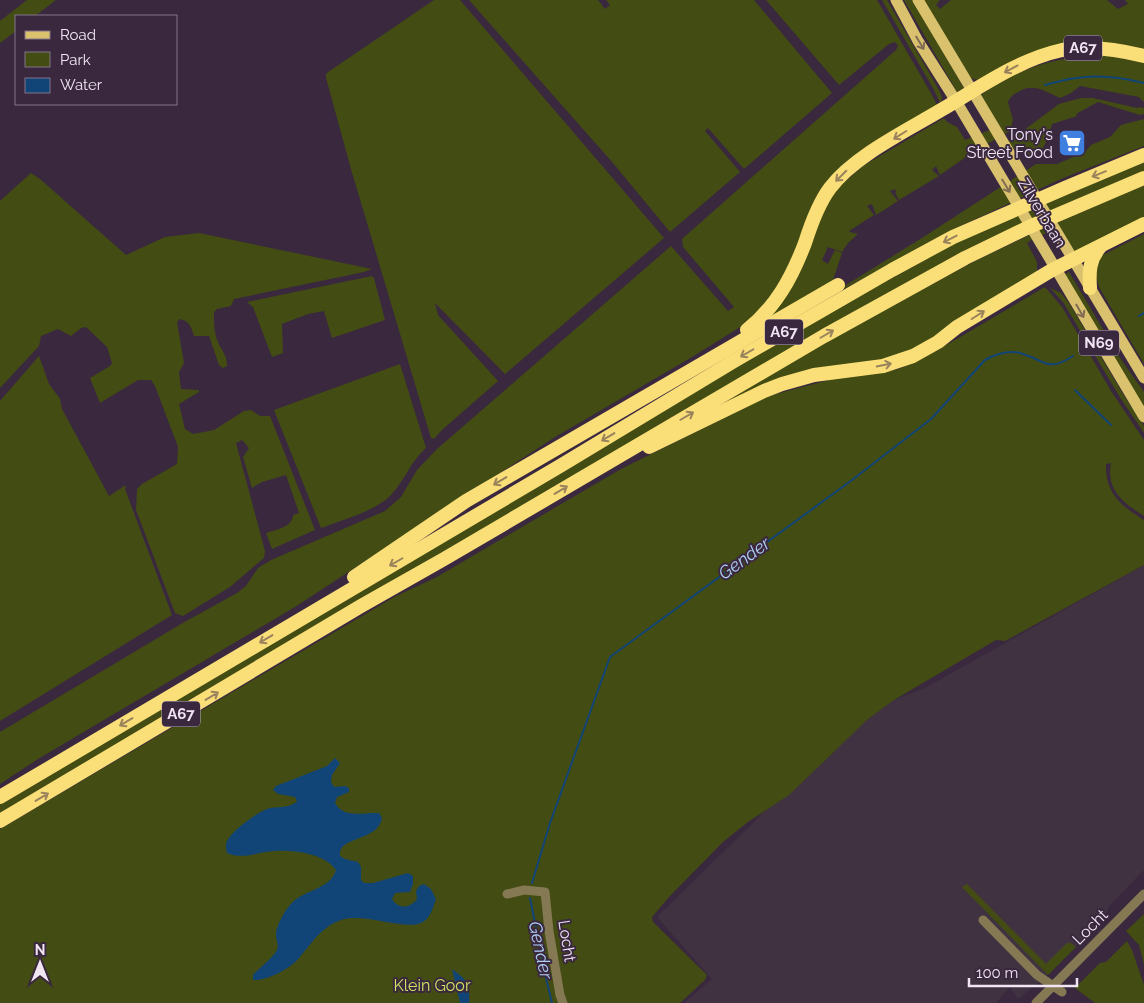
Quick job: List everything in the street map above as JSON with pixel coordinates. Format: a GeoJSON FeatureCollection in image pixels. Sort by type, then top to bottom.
{"type":"FeatureCollection","features":[{"type":"Feature","properties":{"kind":"highway","name":"A67"},"geometry":{"type":"LineString","coordinates":[[704,362],[749,328],[773,304],[795,268],[825,195],[841,175],[864,157],[972,91],[1022,63],[1064,50],[1091,48],[1108,48],[1144,56]]}},
{"type":"Feature","properties":{"kind":"highway","name":"A67"},"geometry":{"type":"LineString","coordinates":[[0,797],[734,361],[892,270],[953,237],[1144,155]]}},
{"type":"Feature","properties":{"kind":"highway","name":"A67"},"geometry":{"type":"LineString","coordinates":[[0,821],[361,606],[910,287],[1029,227],[1144,178]]}},
{"type":"Feature","properties":{"kind":"highway","name":"A67"},"geometry":{"type":"LineString","coordinates":[[600,467],[658,444],[764,391],[782,384],[821,374],[891,364],[913,356],[1055,268],[1144,224]]}},
{"type":"Feature","properties":{"kind":"highway"},"geometry":{"type":"LineString","coordinates":[[1090,288],[1090,264],[1093,255],[1100,246]]}},
{"type":"Feature","properties":{"kind":"highway","name":"A67"},"geometry":{"type":"LineString","coordinates":[[308,614],[348,581],[466,502],[838,285]]}},
{"type":"Feature","properties":{"kind":"main road","name":"Zilverbaan"},"geometry":{"type":"LineString","coordinates":[[896,0],[918,41],[956,101],[1144,417]]}},
{"type":"Feature","properties":{"kind":"main road","name":"Zilverbaan"},"geometry":{"type":"LineString","coordinates":[[918,0],[1144,378]]}},
{"type":"Feature","properties":{"kind":"street","name":"Locht"},"geometry":{"type":"LineString","coordinates":[[507,894],[524,890],[545,892],[549,931],[560,995],[564,1003]]}},
{"type":"Feature","properties":{"kind":"street","name":"Locht"},"geometry":{"type":"LineString","coordinates":[[1036,1003],[1144,894]]}},
{"type":"Feature","properties":{"kind":"street"},"geometry":{"type":"LineString","coordinates":[[983,920],[1037,975],[1062,992]]}},
{"type":"Feature","properties":{"kind":"shaded area"},"geometry":{"type":"Polygon","coordinates":[[[1144,565],[1144,870],[1109,906],[1104,918],[1048,975],[1018,999],[1010,987],[996,1003],[684,1003],[712,979],[657,917],[867,711],[927,687],[1144,565]]]}},
{"type":"Feature","properties":{"kind":"green space"},"geometry":{"type":"Polygon","coordinates":[[[27,0],[56,0],[36,15],[15,15],[15,32],[0,43],[0,21],[27,0]]]}},
{"type":"Feature","properties":{"kind":"green space"},"geometry":{"type":"Polygon","coordinates":[[[434,0],[460,0],[664,238],[505,374],[435,303],[438,315],[498,381],[434,439],[431,438],[351,169],[326,74],[434,0]]]}},
{"type":"Feature","properties":{"kind":"green space"},"geometry":{"type":"Polygon","coordinates":[[[469,0],[598,0],[605,9],[610,5],[606,0],[754,0],[832,93],[744,169],[708,128],[705,131],[740,172],[670,232],[613,163],[469,0]]]}},
{"type":"Feature","properties":{"kind":"green space"},"geometry":{"type":"Polygon","coordinates":[[[766,0],[877,0],[939,109],[847,162],[781,285],[750,321],[555,437],[295,607],[38,759],[0,784],[0,732],[181,624],[237,593],[246,586],[258,568],[271,560],[385,511],[401,497],[417,470],[437,449],[671,246],[728,311],[734,307],[683,247],[682,239],[896,50],[898,46],[895,42],[889,44],[839,85],[766,0]]]}},
{"type":"Feature","properties":{"kind":"green space"},"geometry":{"type":"Polygon","coordinates":[[[882,0],[887,0],[939,90],[942,97],[941,105],[934,90],[882,0]]]}},
{"type":"Feature","properties":{"kind":"green space"},"geometry":{"type":"Polygon","coordinates":[[[904,0],[913,0],[964,88],[957,92],[904,0]]]}},
{"type":"Feature","properties":{"kind":"green space"},"geometry":{"type":"Polygon","coordinates":[[[922,0],[940,0],[936,5],[940,9],[951,0],[1107,0],[1118,9],[1128,4],[1125,0],[1144,0],[1144,51],[1092,44],[980,80],[973,79],[968,76],[922,0]]]}},
{"type":"Feature","properties":{"kind":"green space"},"geometry":{"type":"Polygon","coordinates":[[[1110,55],[1144,59],[1144,102],[1139,97],[1080,86],[1060,98],[1035,88],[1025,89],[1016,93],[1008,102],[1013,120],[1010,131],[973,152],[940,175],[936,166],[932,170],[939,176],[899,200],[895,189],[890,191],[898,201],[876,215],[872,204],[867,206],[874,215],[849,231],[858,234],[842,252],[828,247],[822,260],[828,264],[835,250],[842,253],[832,283],[757,328],[822,209],[840,186],[863,166],[944,118],[947,122],[957,127],[965,140],[997,127],[981,95],[1027,69],[1075,57],[1110,55]]]}},
{"type":"Feature","properties":{"kind":"green space"},"geometry":{"type":"Polygon","coordinates":[[[1081,98],[1093,98],[1144,108],[1144,114],[1140,115],[1098,102],[1076,114],[1077,116],[1052,124],[1045,144],[1036,153],[1003,152],[1004,145],[1059,104],[1081,98]]]}},
{"type":"Feature","properties":{"kind":"green space"},"geometry":{"type":"Polygon","coordinates":[[[1144,119],[1144,146],[1061,179],[950,231],[809,308],[1036,164],[1057,164],[1085,152],[1091,145],[1110,137],[1121,125],[1144,119]]]}},
{"type":"Feature","properties":{"kind":"green space"},"geometry":{"type":"Polygon","coordinates":[[[1144,159],[1144,172],[1035,218],[0,816],[0,802],[814,320],[957,242],[1144,159]]]}},
{"type":"Feature","properties":{"kind":"green space"},"geometry":{"type":"Polygon","coordinates":[[[31,173],[126,255],[165,237],[199,233],[372,269],[234,299],[231,306],[217,309],[214,312],[215,331],[227,362],[227,366],[223,368],[219,365],[209,336],[194,336],[188,323],[180,319],[177,322],[184,363],[179,372],[181,389],[199,390],[199,392],[179,404],[185,429],[193,434],[214,430],[244,411],[251,410],[260,416],[270,416],[315,530],[272,549],[266,533],[287,525],[293,515],[299,513],[286,475],[262,482],[252,488],[243,457],[249,448],[242,440],[236,443],[265,551],[264,558],[230,587],[183,616],[175,613],[136,510],[137,489],[142,484],[177,464],[178,447],[151,380],[138,380],[100,403],[90,378],[112,363],[107,347],[86,327],[81,328],[71,336],[58,329],[41,336],[39,346],[0,388],[0,201],[31,173]]]}},
{"type":"Feature","properties":{"kind":"green space"},"geometry":{"type":"Polygon","coordinates":[[[1144,185],[1144,220],[1074,256],[1058,229],[1034,238],[1027,243],[1037,262],[1037,272],[909,355],[826,371],[684,427],[796,358],[973,262],[1063,219],[1144,185]]]}},
{"type":"Feature","properties":{"kind":"green space"},"geometry":{"type":"Polygon","coordinates":[[[1144,234],[1144,364],[1099,287],[1095,274],[1099,257],[1144,234]]]}},
{"type":"Feature","properties":{"kind":"green space"},"geometry":{"type":"Polygon","coordinates":[[[1069,272],[1120,358],[1144,392],[1144,411],[1062,276],[1069,272]]]}},
{"type":"Feature","properties":{"kind":"green space"},"geometry":{"type":"Polygon","coordinates":[[[372,276],[385,320],[332,338],[324,311],[308,314],[282,324],[283,353],[272,357],[253,307],[247,302],[372,276]]]}},
{"type":"Feature","properties":{"kind":"green space","name":"Klein Goor"},"geometry":{"type":"Polygon","coordinates":[[[1045,287],[1062,307],[1111,391],[1144,440],[1144,516],[1129,506],[1118,495],[1111,481],[1111,463],[1106,464],[1106,474],[1108,483],[1116,498],[1144,520],[1144,565],[1005,641],[996,640],[894,700],[868,719],[789,795],[748,822],[723,842],[652,917],[653,922],[707,975],[705,980],[680,1003],[0,1003],[0,829],[396,596],[435,578],[621,469],[768,396],[833,379],[895,370],[911,364],[1045,287]]]}},
{"type":"Feature","properties":{"kind":"green space"},"geometry":{"type":"Polygon","coordinates":[[[1050,288],[1061,293],[1069,303],[1144,426],[1144,433],[1121,399],[1063,302],[1050,288]]]}},
{"type":"Feature","properties":{"kind":"green space"},"geometry":{"type":"Polygon","coordinates":[[[39,356],[49,384],[60,399],[62,409],[109,496],[126,485],[125,489],[172,615],[0,721],[0,401],[39,356]]]}},
{"type":"Feature","properties":{"kind":"green space"},"geometry":{"type":"Polygon","coordinates":[[[400,364],[426,448],[420,453],[396,489],[385,501],[321,528],[274,410],[400,364]]]}},
{"type":"Feature","properties":{"kind":"green space"},"geometry":{"type":"Polygon","coordinates":[[[967,884],[1046,964],[1067,943],[1071,943],[1076,947],[1048,975],[962,887],[967,884]]]}},
{"type":"Feature","properties":{"kind":"green space"},"geometry":{"type":"Polygon","coordinates":[[[1144,914],[1144,965],[1139,945],[1126,931],[1144,914]]]}},
{"type":"Feature","properties":{"kind":"green space"},"geometry":{"type":"Polygon","coordinates":[[[1127,941],[1144,985],[1144,1003],[1095,1003],[1075,988],[1100,963],[1106,962],[1127,941]]]}},
{"type":"Feature","properties":{"kind":"water"},"geometry":{"type":"Polygon","coordinates":[[[335,758],[340,763],[332,775],[331,782],[334,787],[345,786],[349,788],[349,792],[337,797],[335,803],[343,811],[349,813],[379,813],[382,818],[379,826],[373,831],[345,845],[341,850],[340,856],[358,862],[361,867],[361,880],[364,883],[373,883],[408,873],[413,876],[410,892],[395,893],[392,899],[398,905],[408,906],[417,899],[416,891],[419,886],[424,884],[431,889],[436,899],[433,908],[426,920],[416,924],[396,924],[362,918],[341,920],[322,931],[290,966],[278,974],[265,979],[253,980],[253,975],[277,950],[276,935],[278,927],[281,918],[289,907],[296,899],[323,886],[333,877],[336,870],[331,864],[316,856],[299,852],[274,851],[244,856],[232,855],[227,853],[227,841],[239,828],[262,811],[291,805],[297,801],[295,797],[278,794],[273,790],[276,786],[327,766],[335,758]]]}},
{"type":"Feature","properties":{"kind":"water"},"geometry":{"type":"Polygon","coordinates":[[[452,969],[467,983],[469,1003],[460,1003],[452,969]]]}},
{"type":"Feature","properties":{"kind":"waterway"},"geometry":{"type":"LineString","coordinates":[[1045,85],[1058,81],[1094,76],[1144,83]]}},
{"type":"Feature","properties":{"kind":"waterway","name":"Gender"},"geometry":{"type":"LineString","coordinates":[[1139,316],[1144,313]]}},
{"type":"Feature","properties":{"kind":"waterway","name":"Gender"},"geometry":{"type":"LineString","coordinates":[[532,883],[550,823],[610,657],[852,480],[931,419],[985,360],[1002,353],[1015,352],[1046,364],[1057,364],[1073,356]]}},
{"type":"Feature","properties":{"kind":"waterway"},"geometry":{"type":"LineString","coordinates":[[1075,390],[1111,425]]}},
{"type":"Feature","properties":{"kind":"waterway","name":"Gender"},"geometry":{"type":"LineString","coordinates":[[530,898],[552,1003]]}},
{"type":"Feature","properties":{"kind":"place","name":"Tony's Street Food"},"geometry":{"type":"Point","coordinates":[1072,143]}}]}
